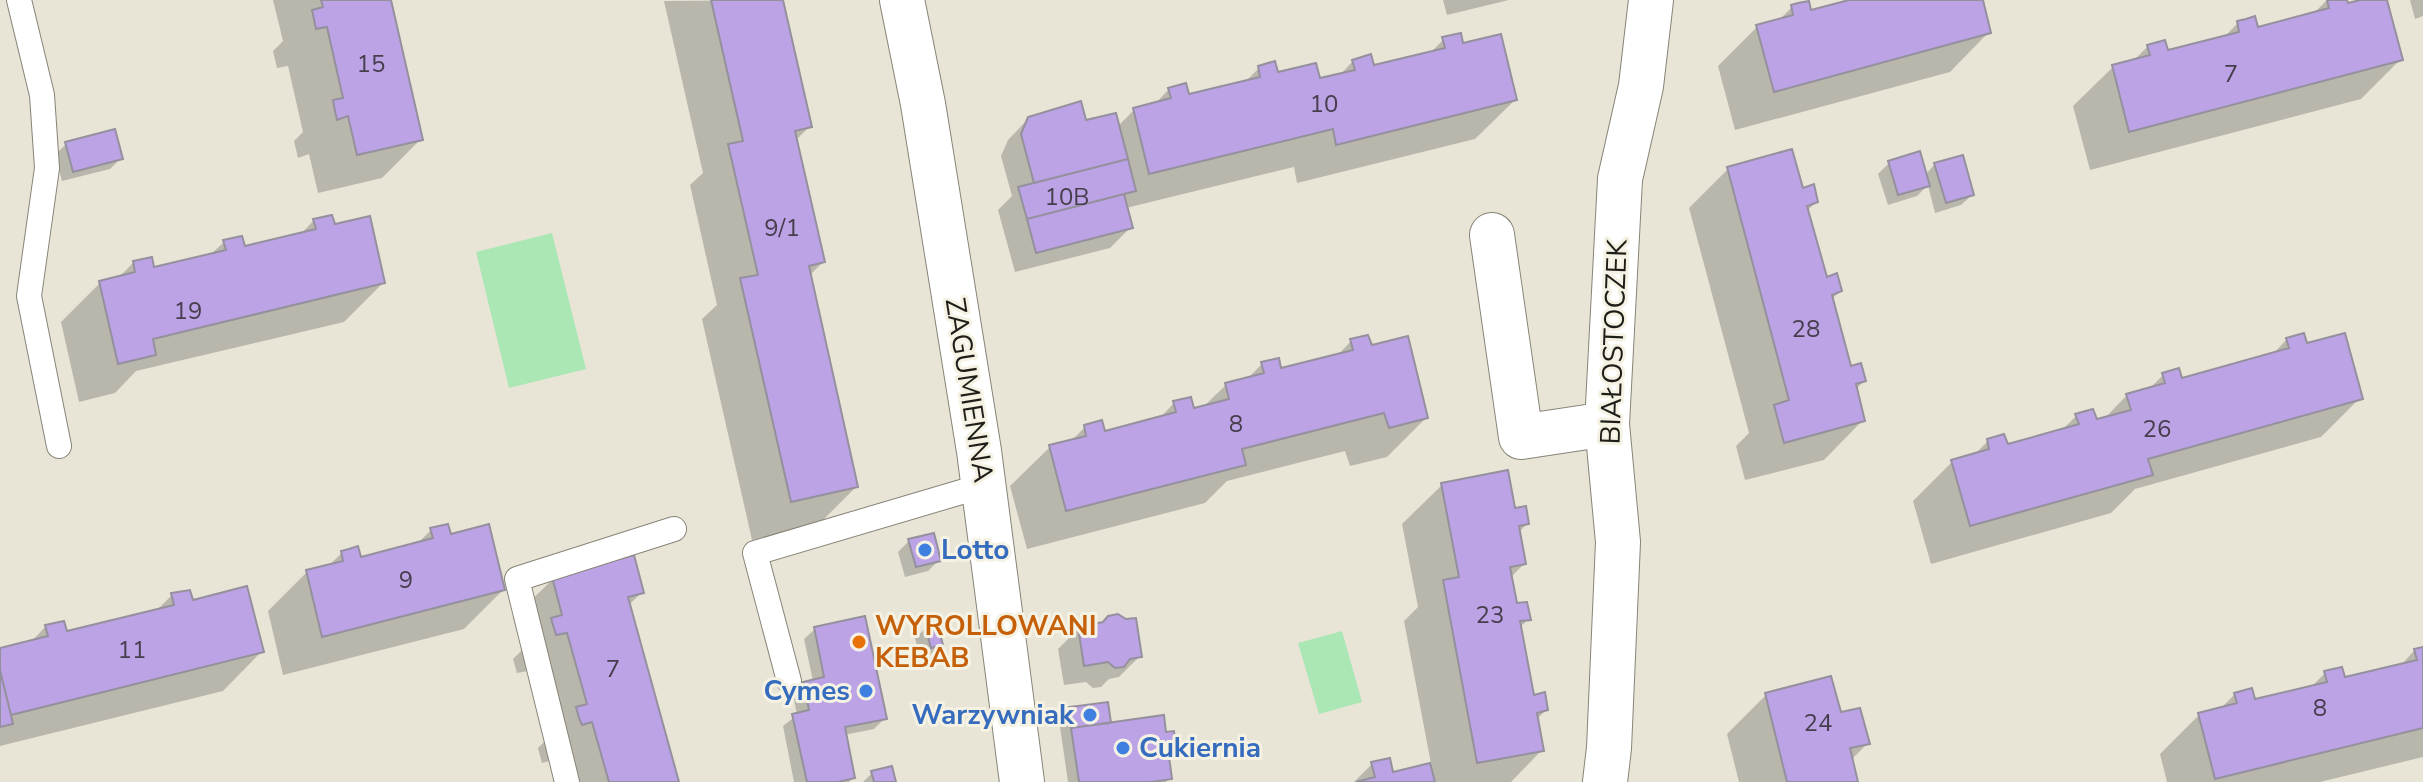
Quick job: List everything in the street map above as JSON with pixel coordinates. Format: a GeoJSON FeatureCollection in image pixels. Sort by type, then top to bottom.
{"type":"FeatureCollection","features":[{"type":"Feature","properties":{"kind":"street","name":"ZAGUMIENNA"},"geometry":{"type":"LineString","coordinates":[[902,0],[923,104],[985,485],[1022,782]]}},
{"type":"Feature","properties":{"kind":"street","name":"BIAŁOSTOCZEK"},"geometry":{"type":"LineString","coordinates":[[1605,782],[1618,542],[1607,424],[1620,179],[1641,86],[1651,0]]}},
{"type":"Feature","properties":{"kind":"street"},"geometry":{"type":"LineString","coordinates":[[1492,235],[1521,437],[1607,424]]}},
{"type":"Feature","properties":{"kind":"lane"},"geometry":{"type":"LineString","coordinates":[[19,0],[42,95],[47,168],[29,296],[59,446]]}},
{"type":"Feature","properties":{"kind":"lane"},"geometry":{"type":"LineString","coordinates":[[789,681],[755,553],[985,485]]}},
{"type":"Feature","properties":{"kind":"lane"},"geometry":{"type":"LineString","coordinates":[[567,782],[517,579],[674,529]]}},
{"type":"Feature","properties":{"kind":"green space"},"geometry":{"type":"Polygon","coordinates":[[[552,233],[586,369],[509,388],[476,252],[552,233]]]}},
{"type":"Feature","properties":{"kind":"green space"},"geometry":{"type":"Polygon","coordinates":[[[1342,631],[1362,702],[1319,714],[1298,643],[1342,631]]]}},
{"type":"Feature","properties":{"kind":"building"},"geometry":{"type":"Polygon","coordinates":[[[321,0],[391,0],[423,140],[357,155],[348,116],[337,120],[333,100],[343,98],[327,27],[316,29],[312,10],[323,7],[321,0]]]}},
{"type":"Feature","properties":{"kind":"building"},"geometry":{"type":"Polygon","coordinates":[[[711,0],[783,0],[812,127],[795,131],[825,262],[809,266],[858,487],[791,502],[740,278],[758,275],[728,144],[743,141],[711,0]]]}},
{"type":"Feature","properties":{"kind":"building"},"geometry":{"type":"Polygon","coordinates":[[[1849,0],[1983,0],[1991,33],[1774,92],[1756,25],[1793,15],[1791,5],[1798,3],[1809,1],[1811,10],[1849,0]]]}},
{"type":"Feature","properties":{"kind":"building"},"geometry":{"type":"Polygon","coordinates":[[[2327,0],[2347,0],[2348,3],[2387,0],[2403,60],[2129,132],[2112,65],[2150,55],[2147,45],[2165,40],[2168,50],[2239,32],[2237,21],[2255,16],[2258,27],[2329,8],[2327,0]]]}},
{"type":"Feature","properties":{"kind":"building"},"geometry":{"type":"Polygon","coordinates":[[[1461,33],[1463,43],[1501,34],[1517,100],[1336,145],[1333,129],[1149,174],[1133,108],[1171,98],[1168,88],[1186,83],[1189,94],[1260,77],[1258,66],[1275,61],[1278,72],[1316,63],[1320,78],[1355,70],[1352,60],[1371,54],[1374,65],[1445,48],[1442,37],[1461,33]]]}},
{"type":"Feature","properties":{"kind":"building"},"geometry":{"type":"Polygon","coordinates":[[[1081,101],[1086,120],[1116,113],[1128,159],[1034,183],[1021,134],[1028,117],[1081,101]]]}},
{"type":"Feature","properties":{"kind":"building"},"geometry":{"type":"Polygon","coordinates":[[[115,129],[123,159],[73,172],[65,142],[115,129]]]}},
{"type":"Feature","properties":{"kind":"building"},"geometry":{"type":"Polygon","coordinates":[[[1792,149],[1803,188],[1814,184],[1818,202],[1807,206],[1827,277],[1837,273],[1842,291],[1832,295],[1851,366],[1861,363],[1866,381],[1856,384],[1865,421],[1784,443],[1774,405],[1789,400],[1727,167],[1792,149]]]}},
{"type":"Feature","properties":{"kind":"building"},"geometry":{"type":"Polygon","coordinates":[[[1920,151],[1930,186],[1898,195],[1888,161],[1920,151]]]}},
{"type":"Feature","properties":{"kind":"building"},"geometry":{"type":"Polygon","coordinates":[[[1963,155],[1974,195],[1946,203],[1934,163],[1963,155]]]}},
{"type":"Feature","properties":{"kind":"building"},"geometry":{"type":"Polygon","coordinates":[[[1128,159],[1136,191],[1027,219],[1018,187],[1128,159]]]}},
{"type":"Feature","properties":{"kind":"building"},"geometry":{"type":"Polygon","coordinates":[[[1124,194],[1133,228],[1036,253],[1027,219],[1124,194]]]}},
{"type":"Feature","properties":{"kind":"building"},"geometry":{"type":"Polygon","coordinates":[[[332,215],[335,224],[370,216],[385,283],[153,339],[156,355],[118,364],[99,281],[135,272],[133,261],[152,257],[154,267],[226,250],[223,240],[242,236],[245,246],[316,229],[313,219],[332,215]]]}},
{"type":"Feature","properties":{"kind":"building"},"geometry":{"type":"Polygon","coordinates":[[[2304,333],[2307,343],[2345,333],[2363,399],[2148,459],[2153,475],[1970,526],[1951,460],[1989,449],[1987,439],[2004,434],[2008,444],[2079,424],[2075,414],[2093,409],[2097,419],[2131,410],[2126,394],[2165,383],[2162,373],[2179,368],[2182,378],[2289,348],[2286,338],[2304,333]]]}},
{"type":"Feature","properties":{"kind":"building"},"geometry":{"type":"Polygon","coordinates":[[[1368,335],[1372,345],[1408,336],[1428,418],[1389,428],[1384,413],[1242,449],[1246,465],[1066,511],[1049,445],[1086,436],[1084,425],[1102,420],[1105,431],[1176,412],[1173,401],[1191,397],[1194,408],[1229,399],[1225,383],[1264,373],[1261,362],[1279,358],[1281,368],[1353,350],[1350,339],[1368,335]]]}},
{"type":"Feature","properties":{"kind":"building"},"geometry":{"type":"Polygon","coordinates":[[[1508,470],[1515,508],[1526,506],[1529,524],[1519,526],[1526,564],[1510,567],[1517,603],[1527,602],[1531,620],[1520,621],[1534,695],[1545,692],[1548,710],[1537,713],[1544,751],[1477,763],[1443,580],[1459,577],[1441,483],[1508,470]]]}},
{"type":"Feature","properties":{"kind":"building"},"geometry":{"type":"Polygon","coordinates":[[[448,524],[451,534],[489,524],[505,590],[322,637],[306,570],[343,561],[341,551],[358,546],[361,557],[433,538],[430,528],[448,524]]]}},
{"type":"Feature","properties":{"kind":"building","name":"Lotto"},"geometry":{"type":"Polygon","coordinates":[[[934,533],[941,561],[916,567],[908,539],[934,533]]]}},
{"type":"Feature","properties":{"kind":"building"},"geometry":{"type":"Polygon","coordinates":[[[634,555],[644,593],[628,597],[679,782],[609,782],[592,722],[582,725],[579,718],[576,707],[587,704],[567,633],[556,635],[551,618],[562,615],[552,577],[634,555]]]}},
{"type":"Feature","properties":{"kind":"building"},"geometry":{"type":"Polygon","coordinates":[[[247,586],[264,652],[11,715],[0,670],[0,648],[48,636],[45,625],[64,621],[67,631],[174,605],[171,593],[190,590],[193,600],[247,586]]]}},
{"type":"Feature","properties":{"kind":"building"},"geometry":{"type":"Polygon","coordinates":[[[1118,614],[1126,619],[1136,618],[1142,657],[1130,659],[1124,667],[1115,668],[1108,662],[1084,666],[1078,627],[1103,622],[1108,616],[1118,614]]]}},
{"type":"Feature","properties":{"kind":"building"},"geometry":{"type":"Polygon","coordinates":[[[865,616],[887,719],[845,727],[855,778],[838,782],[807,782],[792,714],[809,710],[803,682],[824,677],[814,627],[865,616]]]}},
{"type":"Feature","properties":{"kind":"building"},"geometry":{"type":"Polygon","coordinates":[[[937,623],[943,645],[931,648],[925,626],[937,623]]]}},
{"type":"Feature","properties":{"kind":"building"},"geometry":{"type":"Polygon","coordinates":[[[2423,647],[2423,728],[2215,779],[2198,713],[2237,703],[2234,693],[2252,688],[2255,699],[2327,682],[2324,671],[2342,667],[2345,677],[2417,660],[2414,649],[2423,647]]]}},
{"type":"Feature","properties":{"kind":"building"},"geometry":{"type":"Polygon","coordinates":[[[0,670],[13,724],[0,727],[0,670]]]}},
{"type":"Feature","properties":{"kind":"building"},"geometry":{"type":"Polygon","coordinates":[[[1831,676],[1841,712],[1860,708],[1870,744],[1850,748],[1858,782],[1787,782],[1765,693],[1831,676]]]}},
{"type":"Feature","properties":{"kind":"building","name":"Warzywniak"},"geometry":{"type":"Polygon","coordinates":[[[1108,702],[1111,723],[1071,728],[1069,707],[1108,702]]]}},
{"type":"Feature","properties":{"kind":"building","name":"Cukiernia"},"geometry":{"type":"Polygon","coordinates":[[[1164,715],[1166,732],[1174,731],[1176,748],[1168,749],[1172,779],[1079,782],[1071,728],[1164,715]]]}},
{"type":"Feature","properties":{"kind":"building"},"geometry":{"type":"Polygon","coordinates":[[[1390,758],[1393,772],[1430,763],[1435,782],[1356,782],[1375,777],[1371,762],[1390,758]]]}},
{"type":"Feature","properties":{"kind":"building"},"geometry":{"type":"Polygon","coordinates":[[[892,766],[896,782],[874,782],[871,771],[892,766]]]}},
{"type":"Feature","properties":{"kind":"place","name":"Lotto"},"geometry":{"type":"Point","coordinates":[925,550]}},
{"type":"Feature","properties":{"kind":"place","name":"WYROLLOWANI KEBAB"},"geometry":{"type":"Point","coordinates":[859,642]}},
{"type":"Feature","properties":{"kind":"place","name":"Cymes"},"geometry":{"type":"Point","coordinates":[866,691]}},
{"type":"Feature","properties":{"kind":"place","name":"Warzywniak"},"geometry":{"type":"Point","coordinates":[1090,715]}},
{"type":"Feature","properties":{"kind":"place","name":"Cukiernia"},"geometry":{"type":"Point","coordinates":[1123,748]}}]}
